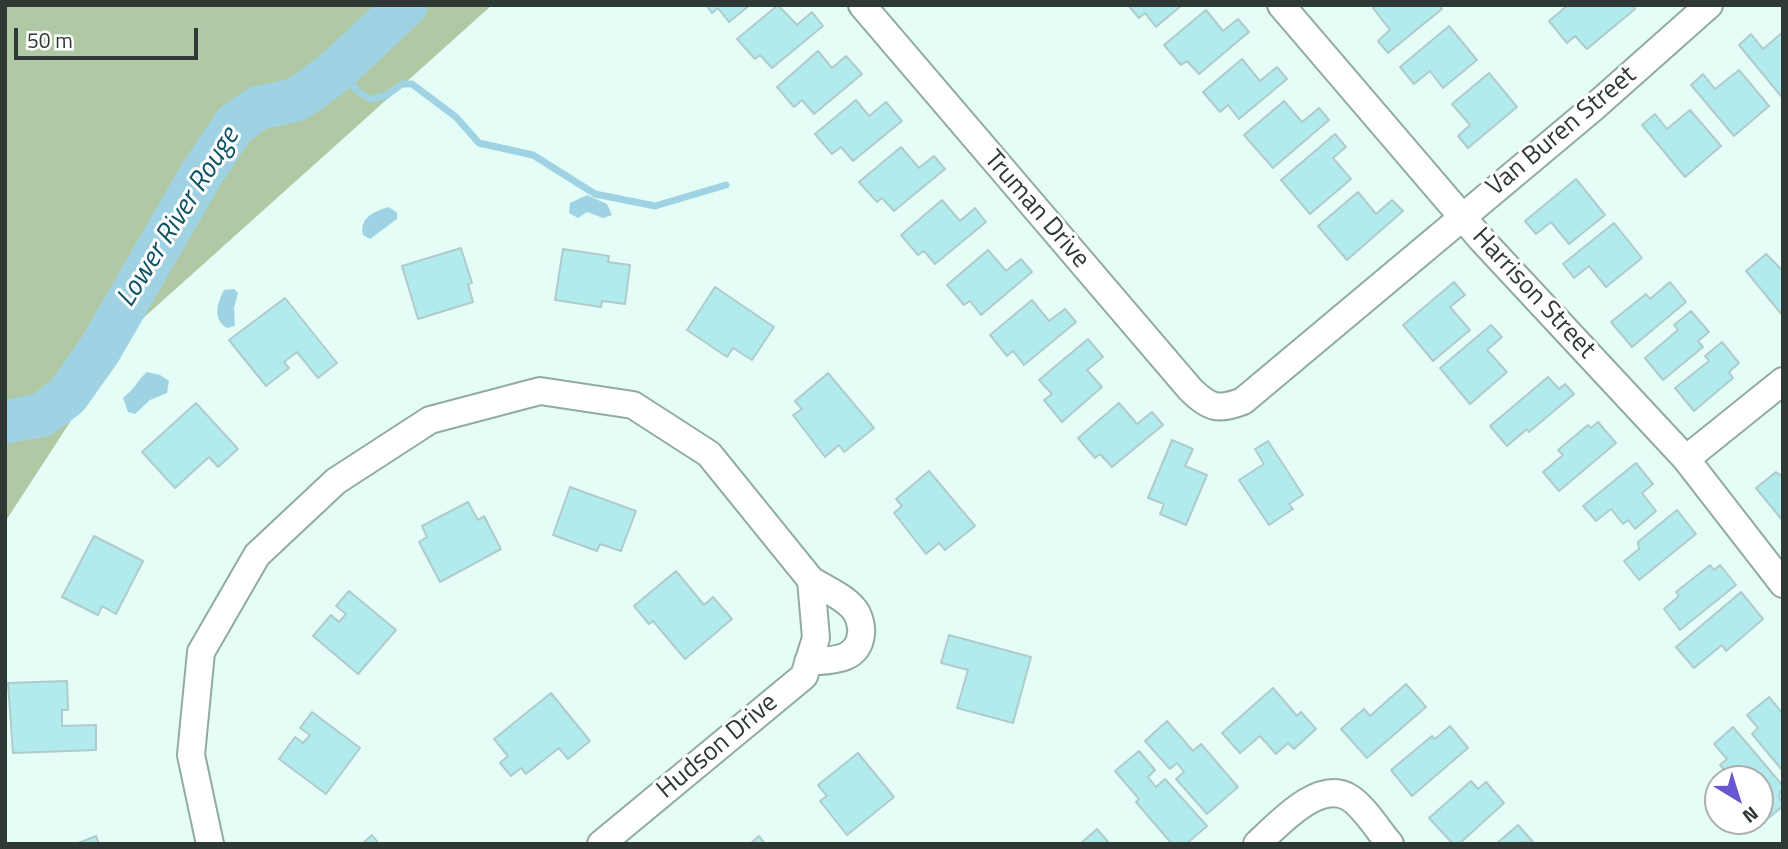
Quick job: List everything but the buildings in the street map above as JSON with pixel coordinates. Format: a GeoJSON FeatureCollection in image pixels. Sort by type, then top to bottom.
{"type":"FeatureCollection","features":[{"type":"Feature","properties":{"kind":"street","name":"Truman Drive"},"geometry":{"type":"LineString","coordinates":[[863,5],[1190,390],[1205,405],[1215,408]]}},
{"type":"Feature","properties":{"kind":"street","name":"Harrison Street"},"geometry":{"type":"LineString","coordinates":[[1281,5],[1462,217],[1686,459],[1783,584]]}},
{"type":"Feature","properties":{"kind":"street","name":"Van Buren Street"},"geometry":{"type":"LineString","coordinates":[[1215,408],[1224,408],[1243,401],[1462,217],[1697,9]]}},
{"type":"Feature","properties":{"kind":"street"},"geometry":{"type":"LineString","coordinates":[[1686,459],[1783,381]]}},
{"type":"Feature","properties":{"kind":"street"},"geometry":{"type":"LineString","coordinates":[[210,844],[191,755],[201,652],[257,555],[336,481],[430,420],[540,391],[633,405],[709,454],[811,580],[854,608],[861,626],[861,637],[856,651],[845,659],[812,650],[811,580]]}},
{"type":"Feature","properties":{"kind":"street","name":"Hudson Drive"},"geometry":{"type":"LineString","coordinates":[[601,844],[804,676],[812,650]]}},
{"type":"Feature","properties":{"kind":"street"},"geometry":{"type":"LineString","coordinates":[[1257,844],[1306,800],[1334,793],[1349,798],[1390,844]]}},
{"type":"Feature","properties":{"kind":"green space"},"geometry":{"type":"Polygon","coordinates":[[[5,5],[492,5],[130,330],[5,522],[5,5]]]}},
{"type":"Feature","properties":{"kind":"water"},"geometry":{"type":"Polygon","coordinates":[[[587,195],[607,204],[612,215],[603,218],[587,212],[578,218],[569,213],[570,203],[587,195]]]}},
{"type":"Feature","properties":{"kind":"water"},"geometry":{"type":"Polygon","coordinates":[[[389,207],[397,213],[397,219],[370,239],[363,235],[366,219],[389,207]]]}},
{"type":"Feature","properties":{"kind":"water"},"geometry":{"type":"Polygon","coordinates":[[[234,289],[238,293],[234,308],[235,326],[227,328],[219,320],[218,306],[224,290],[234,289]]]}},
{"type":"Feature","properties":{"kind":"water"},"geometry":{"type":"Polygon","coordinates":[[[147,372],[160,375],[169,381],[167,393],[150,400],[135,414],[128,412],[123,398],[147,372]]]}},
{"type":"Feature","properties":{"kind":"waterway","name":"Lower River Rouge"},"geometry":{"type":"LineString","coordinates":[[5,422],[42,415],[67,396],[99,351],[202,173],[235,124],[258,108],[295,100],[308,92],[337,70],[406,5]]}},
{"type":"Feature","properties":{"kind":"waterway"},"geometry":{"type":"LineString","coordinates":[[337,70],[361,94],[372,99],[387,95],[402,84],[412,84],[456,117],[479,143],[533,155],[595,194],[655,206],[726,185]]}}]}
